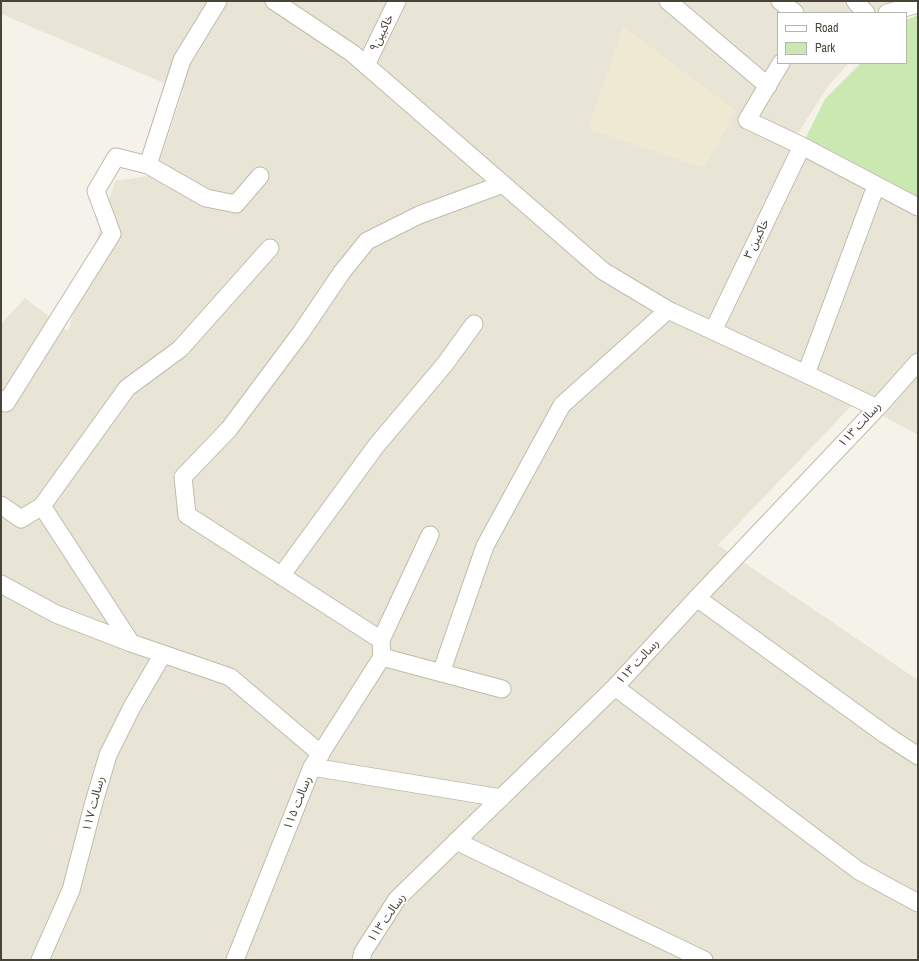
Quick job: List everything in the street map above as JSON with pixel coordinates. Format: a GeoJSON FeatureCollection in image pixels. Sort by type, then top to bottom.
{"type":"FeatureCollection","features":[{"type":"Feature","properties":{"kind":"street"},"geometry":{"type":"LineString","coordinates":[[148,165],[182,60],[217,1]]}},
{"type":"Feature","properties":{"kind":"street"},"geometry":{"type":"LineString","coordinates":[[274,1],[352,53],[603,272],[668,310],[877,408]]}},
{"type":"Feature","properties":{"kind":"street","name":"خاکبین۹"},"geometry":{"type":"LineString","coordinates":[[366,65],[397,1]]}},
{"type":"Feature","properties":{"kind":"street"},"geometry":{"type":"LineString","coordinates":[[668,1],[768,86]]}},
{"type":"Feature","properties":{"kind":"street"},"geometry":{"type":"LineString","coordinates":[[780,1],[794,12]]}},
{"type":"Feature","properties":{"kind":"street"},"geometry":{"type":"LineString","coordinates":[[855,1],[865,12]]}},
{"type":"Feature","properties":{"kind":"street"},"geometry":{"type":"LineString","coordinates":[[890,12],[918,4]]}},
{"type":"Feature","properties":{"kind":"street"},"geometry":{"type":"LineString","coordinates":[[780,64],[747,120],[802,146],[918,207]]}},
{"type":"Feature","properties":{"kind":"street","name":"خاکبین ۳"},"geometry":{"type":"LineString","coordinates":[[713,331],[802,146]]}},
{"type":"Feature","properties":{"kind":"street"},"geometry":{"type":"LineString","coordinates":[[1,399],[6,403],[112,234],[96,191],[116,156],[148,165],[206,198],[236,204],[260,176]]}},
{"type":"Feature","properties":{"kind":"street"},"geometry":{"type":"LineString","coordinates":[[381,640],[187,515],[183,477],[229,429],[300,334],[342,272],[367,241],[419,216],[503,184]]}},
{"type":"Feature","properties":{"kind":"street"},"geometry":{"type":"LineString","coordinates":[[806,374],[876,186]]}},
{"type":"Feature","properties":{"kind":"street"},"geometry":{"type":"LineString","coordinates":[[1,505],[21,519],[42,506],[127,388],[180,349],[270,248]]}},
{"type":"Feature","properties":{"kind":"street"},"geometry":{"type":"LineString","coordinates":[[441,673],[485,546],[562,405],[668,310]]}},
{"type":"Feature","properties":{"kind":"street"},"geometry":{"type":"LineString","coordinates":[[281,576],[376,446],[445,364],[474,324]]}},
{"type":"Feature","properties":{"kind":"street","name":"رسالت ۱۱۳"},"geometry":{"type":"LineString","coordinates":[[361,960],[363,952],[397,899],[615,687],[877,408],[918,362]]}},
{"type":"Feature","properties":{"kind":"street"},"geometry":{"type":"LineString","coordinates":[[42,506],[131,643]]}},
{"type":"Feature","properties":{"kind":"street"},"geometry":{"type":"LineString","coordinates":[[430,535],[381,640],[382,657],[502,689]]}},
{"type":"Feature","properties":{"kind":"street"},"geometry":{"type":"LineString","coordinates":[[1,584],[56,614],[131,643],[230,677],[317,761],[501,798]]}},
{"type":"Feature","properties":{"kind":"street"},"geometry":{"type":"LineString","coordinates":[[697,598],[886,735],[918,756]]}},
{"type":"Feature","properties":{"kind":"street","name":"رسالت ۱۱۷"},"geometry":{"type":"LineString","coordinates":[[40,960],[71,890],[108,755],[132,707],[163,654]]}},
{"type":"Feature","properties":{"kind":"street","name":"رسالت ۱۱۵"},"geometry":{"type":"LineString","coordinates":[[235,960],[317,761],[382,657]]}},
{"type":"Feature","properties":{"kind":"street"},"geometry":{"type":"LineString","coordinates":[[615,687],[859,871],[918,903]]}},
{"type":"Feature","properties":{"kind":"street"},"geometry":{"type":"LineString","coordinates":[[456,841],[704,960]]}},
{"type":"Feature","properties":{"kind":"shaded area"},"geometry":{"type":"Polygon","coordinates":[[[1,1],[907,1],[897,12],[777,12],[777,64],[848,64],[828,86],[788,149],[918,216],[918,435],[856,401],[718,545],[918,680],[918,960],[1,960],[1,324],[25,298],[68,331],[115,181],[155,175],[183,91],[1,14],[1,1]]]}},
{"type":"Feature","properties":{"kind":"shaded area"},"geometry":{"type":"Polygon","coordinates":[[[623,26],[736,111],[704,168],[588,129],[623,26]]]}},
{"type":"Feature","properties":{"kind":"green space"},"geometry":{"type":"Polygon","coordinates":[[[918,15],[918,196],[806,137],[825,99],[860,64],[907,64],[907,20],[918,15]]]}}]}
